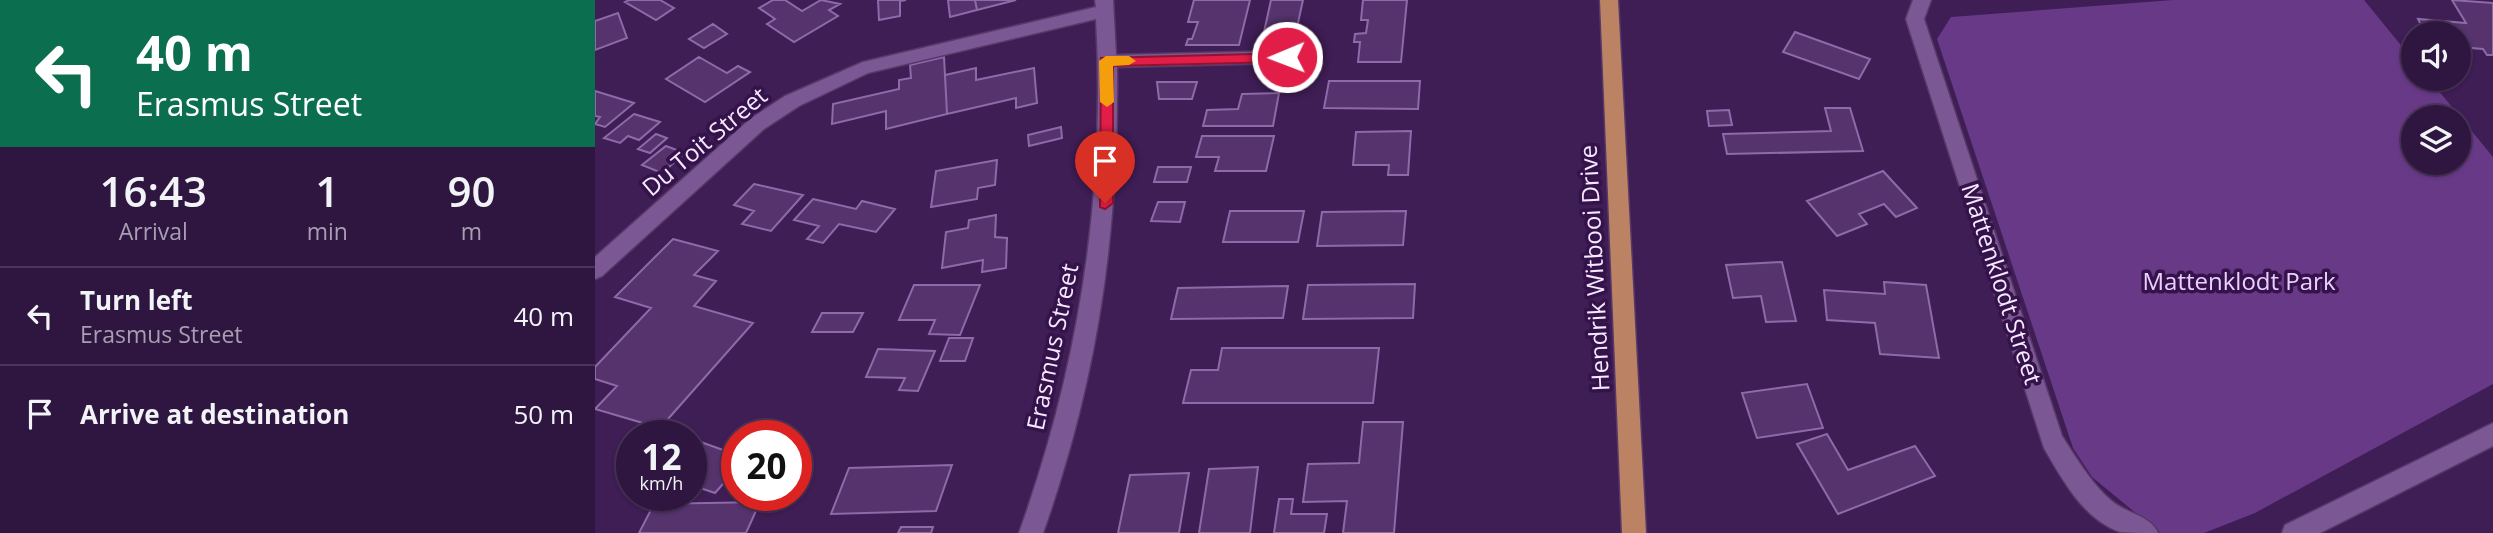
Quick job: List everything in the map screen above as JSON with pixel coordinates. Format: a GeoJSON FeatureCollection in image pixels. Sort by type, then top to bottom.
{"type":"FeatureCollection","features":[{"type":"Feature","properties":{"kind":"main road","name":"Hendrik Witbooi Drive"},"geometry":{"type":"LineString","coordinates":[[1609,0],[1634,533]]}},
{"type":"Feature","properties":{"kind":"street","name":"Mattenklodt Street"},"geometry":{"type":"LineString","coordinates":[[1922,0],[1915,19],[2052,440],[2075,478],[2105,511],[2146,533]]}},
{"type":"Feature","properties":{"kind":"street","name":"Erasmus Street"},"geometry":{"type":"LineString","coordinates":[[1031,533],[1072,400],[1104,223],[1107,174],[1104,6]]}},
{"type":"Feature","properties":{"kind":"street","name":"Du Toit Street"},"geometry":{"type":"LineString","coordinates":[[595,270],[757,124],[829,82],[863,68],[1104,6]]}},
{"type":"Feature","properties":{"kind":"street"},"geometry":{"type":"LineString","coordinates":[[1106,61],[1287,57]]}},
{"type":"Feature","properties":{"kind":"street"},"geometry":{"type":"LineString","coordinates":[[2294,533],[2493,434]]}},
{"type":"Feature","properties":{"kind":"green space","name":"Mattenklodt Park"},"geometry":{"type":"Polygon","coordinates":[[[2173,0],[2364,0],[2401,45],[2401,91],[2439,91],[2450,105],[2401,105],[2401,175],[2471,175],[2471,130],[2493,157],[2493,384],[2255,513],[2204,533],[2160,533],[2092,477],[2073,448],[1937,39],[1951,17],[2173,0]]]}},
{"type":"Feature","properties":{"kind":"building"},"geometry":{"type":"Polygon","coordinates":[[[660,0],[674,8],[656,20],[625,2],[660,0]]]}},
{"type":"Feature","properties":{"kind":"building"},"geometry":{"type":"Polygon","coordinates":[[[773,0],[785,0],[802,11],[821,0],[840,4],[829,10],[838,16],[794,42],[767,24],[775,19],[759,8],[773,0]]]}},
{"type":"Feature","properties":{"kind":"building"},"geometry":{"type":"Polygon","coordinates":[[[878,0],[906,0],[900,1],[900,16],[879,20],[878,0]]]}},
{"type":"Feature","properties":{"kind":"building"},"geometry":{"type":"Polygon","coordinates":[[[948,0],[975,0],[977,10],[950,17],[948,0]]]}},
{"type":"Feature","properties":{"kind":"building"},"geometry":{"type":"Polygon","coordinates":[[[975,0],[1016,0],[977,10],[975,0]]]}},
{"type":"Feature","properties":{"kind":"building"},"geometry":{"type":"Polygon","coordinates":[[[1194,0],[1250,0],[1239,45],[1186,45],[1188,39],[1192,39],[1198,22],[1188,22],[1194,0]]]}},
{"type":"Feature","properties":{"kind":"building"},"geometry":{"type":"Polygon","coordinates":[[[1271,0],[1303,0],[1296,32],[1264,32],[1271,0]]]}},
{"type":"Feature","properties":{"kind":"building"},"geometry":{"type":"Polygon","coordinates":[[[1363,0],[1407,0],[1401,62],[1358,62],[1360,42],[1354,42],[1355,34],[1366,33],[1368,20],[1361,20],[1363,0]]]}},
{"type":"Feature","properties":{"kind":"building"},"geometry":{"type":"Polygon","coordinates":[[[2452,0],[2493,3],[2493,55],[2487,55],[2483,49],[2471,48],[2471,21],[2465,21],[2452,0]]]}},
{"type":"Feature","properties":{"kind":"building"},"geometry":{"type":"Polygon","coordinates":[[[618,13],[627,38],[595,50],[595,21],[618,13]]]}},
{"type":"Feature","properties":{"kind":"building"},"geometry":{"type":"Polygon","coordinates":[[[713,24],[727,34],[704,48],[689,39],[713,24]]]}},
{"type":"Feature","properties":{"kind":"building"},"geometry":{"type":"Polygon","coordinates":[[[1795,32],[1870,59],[1859,79],[1783,52],[1795,32]]]}},
{"type":"Feature","properties":{"kind":"building"},"geometry":{"type":"Polygon","coordinates":[[[699,57],[727,73],[738,66],[750,72],[705,102],[666,79],[699,57]]]}},
{"type":"Feature","properties":{"kind":"building"},"geometry":{"type":"Polygon","coordinates":[[[944,57],[947,114],[886,129],[886,111],[832,124],[833,104],[899,89],[899,80],[911,78],[910,65],[944,57]]]}},
{"type":"Feature","properties":{"kind":"building"},"geometry":{"type":"Polygon","coordinates":[[[976,68],[976,80],[1034,68],[1037,103],[1016,108],[1016,98],[947,114],[945,75],[976,68]]]}},
{"type":"Feature","properties":{"kind":"building"},"geometry":{"type":"Polygon","coordinates":[[[1329,81],[1420,81],[1418,109],[1324,108],[1329,81]]]}},
{"type":"Feature","properties":{"kind":"building"},"geometry":{"type":"Polygon","coordinates":[[[1157,82],[1197,82],[1192,99],[1159,99],[1157,82]]]}},
{"type":"Feature","properties":{"kind":"building"},"geometry":{"type":"Polygon","coordinates":[[[595,91],[634,103],[605,127],[595,124],[600,117],[595,116],[595,91]]]}},
{"type":"Feature","properties":{"kind":"building"},"geometry":{"type":"Polygon","coordinates":[[[1279,93],[1273,126],[1203,126],[1207,110],[1238,109],[1242,94],[1279,93]]]}},
{"type":"Feature","properties":{"kind":"building"},"geometry":{"type":"Polygon","coordinates":[[[1825,108],[1850,108],[1863,151],[1727,154],[1723,134],[1831,131],[1825,108]]]}},
{"type":"Feature","properties":{"kind":"building"},"geometry":{"type":"Polygon","coordinates":[[[1729,110],[1732,125],[1709,126],[1707,111],[1729,110]]]}},
{"type":"Feature","properties":{"kind":"building"},"geometry":{"type":"Polygon","coordinates":[[[634,114],[660,122],[639,140],[628,136],[620,143],[604,138],[634,114]]]}},
{"type":"Feature","properties":{"kind":"building"},"geometry":{"type":"Polygon","coordinates":[[[1061,127],[1062,138],[1029,146],[1028,135],[1061,127]]]}},
{"type":"Feature","properties":{"kind":"building"},"geometry":{"type":"Polygon","coordinates":[[[1411,131],[1408,175],[1388,175],[1389,165],[1353,165],[1356,132],[1411,131]]]}},
{"type":"Feature","properties":{"kind":"building"},"geometry":{"type":"Polygon","coordinates":[[[656,134],[667,138],[650,153],[638,149],[656,134]]]}},
{"type":"Feature","properties":{"kind":"building"},"geometry":{"type":"Polygon","coordinates":[[[1202,136],[1274,136],[1266,171],[1215,171],[1219,157],[1196,157],[1202,136]]]}},
{"type":"Feature","properties":{"kind":"building"},"geometry":{"type":"Polygon","coordinates":[[[666,146],[685,153],[662,173],[642,165],[666,146]]]}},
{"type":"Feature","properties":{"kind":"building"},"geometry":{"type":"Polygon","coordinates":[[[997,160],[995,185],[978,188],[977,199],[931,207],[936,171],[997,160]]]}},
{"type":"Feature","properties":{"kind":"building"},"geometry":{"type":"Polygon","coordinates":[[[1158,167],[1191,167],[1187,182],[1154,182],[1158,167]]]}},
{"type":"Feature","properties":{"kind":"building"},"geometry":{"type":"Polygon","coordinates":[[[1883,171],[1917,208],[1896,217],[1884,204],[1859,214],[1867,224],[1837,236],[1807,201],[1883,171]]]}},
{"type":"Feature","properties":{"kind":"building"},"geometry":{"type":"Polygon","coordinates":[[[754,184],[803,195],[771,231],[742,224],[754,211],[734,205],[754,184]]]}},
{"type":"Feature","properties":{"kind":"building"},"geometry":{"type":"Polygon","coordinates":[[[813,199],[856,209],[862,201],[895,209],[876,232],[839,224],[823,243],[807,239],[819,226],[794,220],[813,199]]]}},
{"type":"Feature","properties":{"kind":"building"},"geometry":{"type":"Polygon","coordinates":[[[1158,202],[1185,202],[1180,222],[1151,221],[1158,202]]]}},
{"type":"Feature","properties":{"kind":"building"},"geometry":{"type":"Polygon","coordinates":[[[1230,211],[1304,211],[1298,242],[1223,242],[1230,211]]]}},
{"type":"Feature","properties":{"kind":"building"},"geometry":{"type":"Polygon","coordinates":[[[1406,211],[1403,245],[1317,246],[1322,212],[1406,211]]]}},
{"type":"Feature","properties":{"kind":"building"},"geometry":{"type":"Polygon","coordinates":[[[996,215],[995,237],[1007,238],[1006,268],[982,272],[983,260],[942,268],[946,232],[968,228],[969,220],[996,215]]]}},
{"type":"Feature","properties":{"kind":"building"},"geometry":{"type":"Polygon","coordinates":[[[673,239],[718,251],[694,275],[716,281],[694,306],[753,323],[667,420],[633,420],[595,409],[617,386],[595,379],[595,367],[651,308],[615,297],[673,239]]]}},
{"type":"Feature","properties":{"kind":"building"},"geometry":{"type":"Polygon","coordinates":[[[1782,262],[1796,321],[1766,322],[1761,296],[1733,298],[1726,265],[1782,262]]]}},
{"type":"Feature","properties":{"kind":"building"},"geometry":{"type":"Polygon","coordinates":[[[1884,282],[1926,285],[1939,358],[1880,354],[1875,323],[1827,320],[1824,290],[1885,294],[1884,282]]]}},
{"type":"Feature","properties":{"kind":"building"},"geometry":{"type":"Polygon","coordinates":[[[1415,284],[1413,318],[1303,319],[1308,285],[1415,284]]]}},
{"type":"Feature","properties":{"kind":"building"},"geometry":{"type":"Polygon","coordinates":[[[914,285],[980,285],[960,335],[929,334],[935,320],[899,320],[914,285]]]}},
{"type":"Feature","properties":{"kind":"building"},"geometry":{"type":"Polygon","coordinates":[[[1288,286],[1283,318],[1171,319],[1178,288],[1288,286]]]}},
{"type":"Feature","properties":{"kind":"building"},"geometry":{"type":"Polygon","coordinates":[[[822,313],[863,313],[853,332],[812,332],[822,313]]]}},
{"type":"Feature","properties":{"kind":"building"},"geometry":{"type":"Polygon","coordinates":[[[949,338],[973,338],[965,361],[940,361],[949,338]]]}},
{"type":"Feature","properties":{"kind":"building"},"geometry":{"type":"Polygon","coordinates":[[[1222,348],[1379,348],[1373,403],[1183,403],[1191,370],[1218,370],[1222,348]]]}},
{"type":"Feature","properties":{"kind":"building"},"geometry":{"type":"Polygon","coordinates":[[[878,349],[935,351],[918,391],[899,390],[905,378],[866,377],[878,349]]]}},
{"type":"Feature","properties":{"kind":"building"},"geometry":{"type":"Polygon","coordinates":[[[1807,384],[1823,428],[1757,438],[1742,393],[1807,384]]]}},
{"type":"Feature","properties":{"kind":"building"},"geometry":{"type":"Polygon","coordinates":[[[1363,422],[1403,422],[1394,533],[1343,533],[1347,501],[1303,502],[1308,464],[1359,463],[1363,422]]]}},
{"type":"Feature","properties":{"kind":"building"},"geometry":{"type":"Polygon","coordinates":[[[1827,434],[1848,470],[1915,446],[1935,476],[1838,514],[1797,444],[1827,434]]]}},
{"type":"Feature","properties":{"kind":"building"},"geometry":{"type":"Polygon","coordinates":[[[707,444],[721,449],[721,486],[715,493],[707,490],[707,444]]]}},
{"type":"Feature","properties":{"kind":"building"},"geometry":{"type":"Polygon","coordinates":[[[952,465],[936,511],[831,514],[849,468],[952,465]]]}},
{"type":"Feature","properties":{"kind":"building"},"geometry":{"type":"Polygon","coordinates":[[[1258,467],[1250,533],[1199,533],[1209,469],[1258,467]]]}},
{"type":"Feature","properties":{"kind":"building"},"geometry":{"type":"Polygon","coordinates":[[[1189,473],[1179,533],[1118,533],[1130,475],[1189,473]]]}},
{"type":"Feature","properties":{"kind":"building"},"geometry":{"type":"Polygon","coordinates":[[[1279,499],[1293,499],[1291,514],[1327,514],[1324,533],[1274,533],[1279,499]]]}},
{"type":"Feature","properties":{"kind":"building"},"geometry":{"type":"Polygon","coordinates":[[[707,503],[721,503],[721,511],[756,511],[746,533],[639,533],[650,511],[707,511],[707,503]]]}},
{"type":"Feature","properties":{"kind":"building"},"geometry":{"type":"Polygon","coordinates":[[[901,527],[933,527],[931,533],[898,533],[901,527]]]}},
{"type":"Feature","properties":{"kind":"slow traffic"},"geometry":{"type":"LineString","coordinates":[[1107,102],[1106,61],[1129,61]]}},
{"type":"Feature","properties":{"kind":"route"},"geometry":{"type":"LineString","coordinates":[[1105,203],[1108,162],[1106,61],[1287,57]]}}]}
